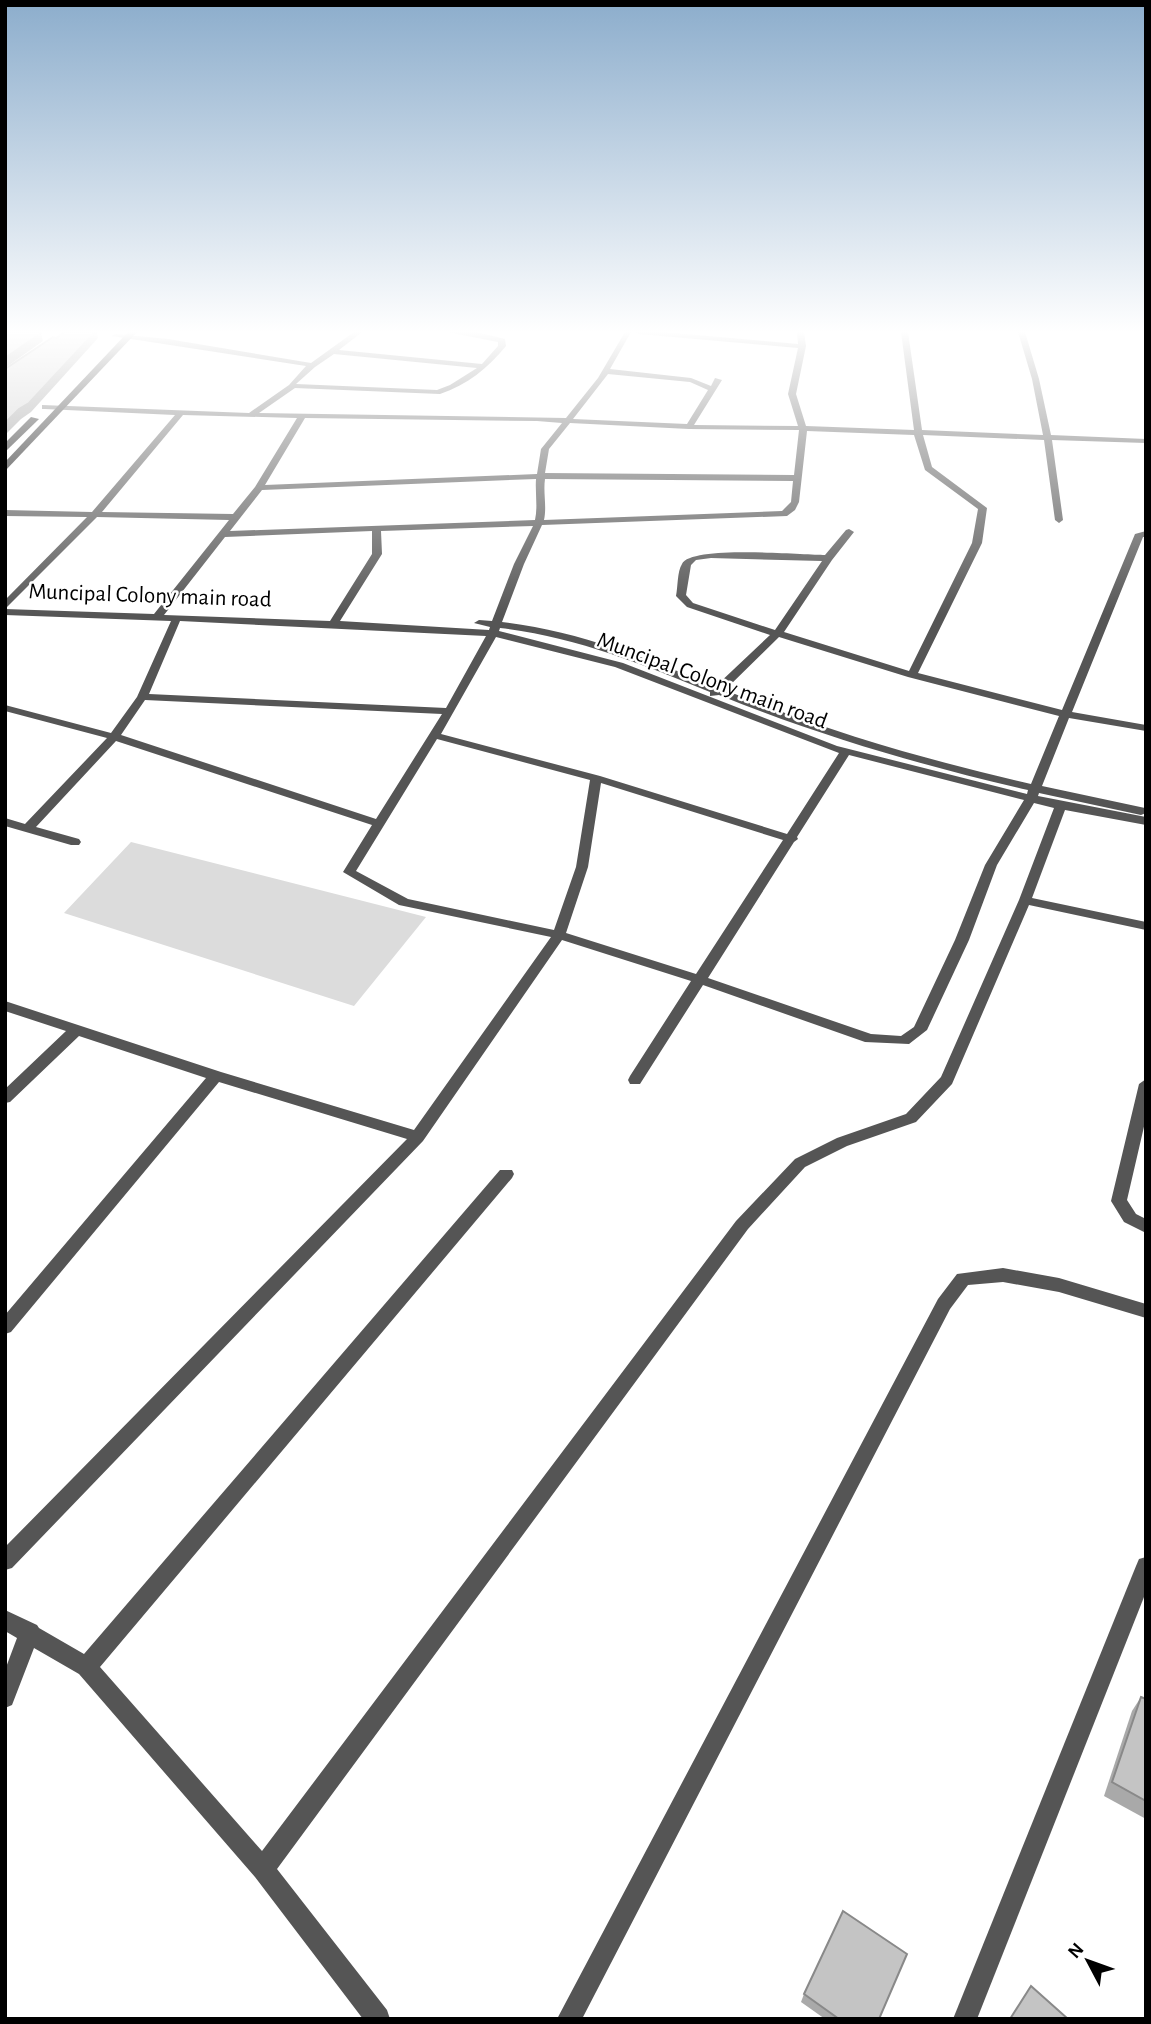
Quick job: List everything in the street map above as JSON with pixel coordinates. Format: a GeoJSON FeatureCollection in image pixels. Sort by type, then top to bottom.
{"type":"FeatureCollection","features":[{"type":"Feature","properties":{"kind":"main road"},"geometry":{"type":"LineString","coordinates":[[5,449],[9,441],[24,426]]}},
{"type":"Feature","properties":{"kind":"main road"},"geometry":{"type":"LineString","coordinates":[[5,468],[43,426]]}},
{"type":"Feature","properties":{"kind":"street"},"geometry":{"type":"LineString","coordinates":[[6,606],[96,513],[170,426]]}},
{"type":"Feature","properties":{"kind":"street"},"geometry":{"type":"LineString","coordinates":[[158,615],[259,488],[295,426]]}},
{"type":"Feature","properties":{"kind":"street"},"geometry":{"type":"LineString","coordinates":[[563,426],[545,449],[539,523],[519,564],[494,628],[449,711],[349,872],[404,902],[559,935],[652,963],[870,1039],[904,1041],[920,1030],[962,940],[991,865],[1033,792],[1140,534],[1146,534]]}},
{"type":"Feature","properties":{"kind":"street"},"geometry":{"type":"LineString","coordinates":[[680,426],[803,428],[1146,441]]}},
{"type":"Feature","properties":{"kind":"street"},"geometry":{"type":"LineString","coordinates":[[912,675],[977,543],[983,509],[929,468],[917,426]]}},
{"type":"Feature","properties":{"kind":"street"},"geometry":{"type":"LineString","coordinates":[[1047,426],[1059,520]]}},
{"type":"Feature","properties":{"kind":"street"},"geometry":{"type":"LineString","coordinates":[[222,534],[784,514],[795,502],[803,428]]}},
{"type":"Feature","properties":{"kind":"street"},"geometry":{"type":"LineString","coordinates":[[259,488],[541,476],[797,478]]}},
{"type":"Feature","properties":{"kind":"street"},"geometry":{"type":"LineString","coordinates":[[5,513],[236,517]]}},
{"type":"Feature","properties":{"kind":"street"},"geometry":{"type":"LineString","coordinates":[[158,615],[335,620],[377,554],[376,528]]}},
{"type":"Feature","properties":{"kind":"street"},"geometry":{"type":"LineString","coordinates":[[709,700],[778,633],[828,558],[849,532]]}},
{"type":"Feature","properties":{"kind":"street"},"geometry":{"type":"LineString","coordinates":[[828,558],[711,555],[694,558],[686,564],[681,596],[690,605],[912,675],[1065,714],[1146,728]]}},
{"type":"Feature","properties":{"kind":"street","name":"Muncipal Colony main road"},"geometry":{"type":"LineString","coordinates":[[6,606],[158,615],[176,620],[335,620],[494,628],[619,665],[846,751],[1033,792],[1061,806],[1146,821]]}},
{"type":"Feature","properties":{"kind":"street"},"geometry":{"type":"LineString","coordinates":[[28,828],[114,737],[142,697],[176,620]]}},
{"type":"Feature","properties":{"kind":"street"},"geometry":{"type":"LineString","coordinates":[[494,628],[555,636],[614,653],[862,743],[1033,792],[1146,812]]}},
{"type":"Feature","properties":{"kind":"street"},"geometry":{"type":"LineString","coordinates":[[142,697],[449,711]]}},
{"type":"Feature","properties":{"kind":"street"},"geometry":{"type":"LineString","coordinates":[[5,708],[56,719],[380,824]]}},
{"type":"Feature","properties":{"kind":"street"},"geometry":{"type":"LineString","coordinates":[[433,734],[596,778],[792,839]]}},
{"type":"Feature","properties":{"kind":"street"},"geometry":{"type":"LineString","coordinates":[[635,1080],[701,982],[846,751]]}},
{"type":"Feature","properties":{"kind":"street"},"geometry":{"type":"LineString","coordinates":[[5,1561],[418,1137],[559,935],[582,867],[596,778]]}},
{"type":"Feature","properties":{"kind":"street"},"geometry":{"type":"LineString","coordinates":[[263,1869],[742,1225],[800,1163],[842,1142],[911,1118],[947,1080],[1061,806]]}},
{"type":"Feature","properties":{"kind":"street"},"geometry":{"type":"LineString","coordinates":[[5,822],[75,842]]}},
{"type":"Feature","properties":{"kind":"street"},"geometry":{"type":"LineString","coordinates":[[1024,900],[1146,926]]}},
{"type":"Feature","properties":{"kind":"street"},"geometry":{"type":"LineString","coordinates":[[5,1006],[216,1076],[418,1137]]}},
{"type":"Feature","properties":{"kind":"street"},"geometry":{"type":"LineString","coordinates":[[5,1098],[77,1030]]}},
{"type":"Feature","properties":{"kind":"street"},"geometry":{"type":"LineString","coordinates":[[5,1327],[216,1076]]}},
{"type":"Feature","properties":{"kind":"street"},"geometry":{"type":"LineString","coordinates":[[1145,1089],[1119,1201],[1130,1218],[1146,1227]]}},
{"type":"Feature","properties":{"kind":"street"},"geometry":{"type":"LineString","coordinates":[[86,1667],[506,1174]]}},
{"type":"Feature","properties":{"kind":"street"},"geometry":{"type":"LineString","coordinates":[[569,2019],[944,1304],[963,1279],[1003,1275],[1059,1285],[1146,1311]]}},
{"type":"Feature","properties":{"kind":"street"},"geometry":{"type":"LineString","coordinates":[[965,2019],[1146,1566]]}},
{"type":"Feature","properties":{"kind":"street"},"geometry":{"type":"LineString","coordinates":[[5,1620],[30,1632],[86,1667],[263,1869],[378,2019]]}},
{"type":"Feature","properties":{"kind":"street"},"geometry":{"type":"LineString","coordinates":[[5,1698],[30,1632]]}},
{"type":"Feature","properties":{"kind":"shaded area"},"geometry":{"type":"Polygon","coordinates":[[[131,842],[426,917],[354,1006],[64,913],[131,842]]]}},
{"type":"Feature","properties":{"kind":"building"},"geometry":{"type":"Polygon","coordinates":[[[1141,1697],[1146,1699],[1146,1801],[1112,1782],[1141,1697]]]}},
{"type":"Feature","properties":{"kind":"building"},"geometry":{"type":"Polygon","coordinates":[[[843,1911],[907,1954],[879,2019],[839,2019],[804,1994],[843,1911]]]}},
{"type":"Feature","properties":{"kind":"building"},"geometry":{"type":"Polygon","coordinates":[[[1031,1986],[1068,2019],[1010,2019],[1031,1986]]]}}]}
